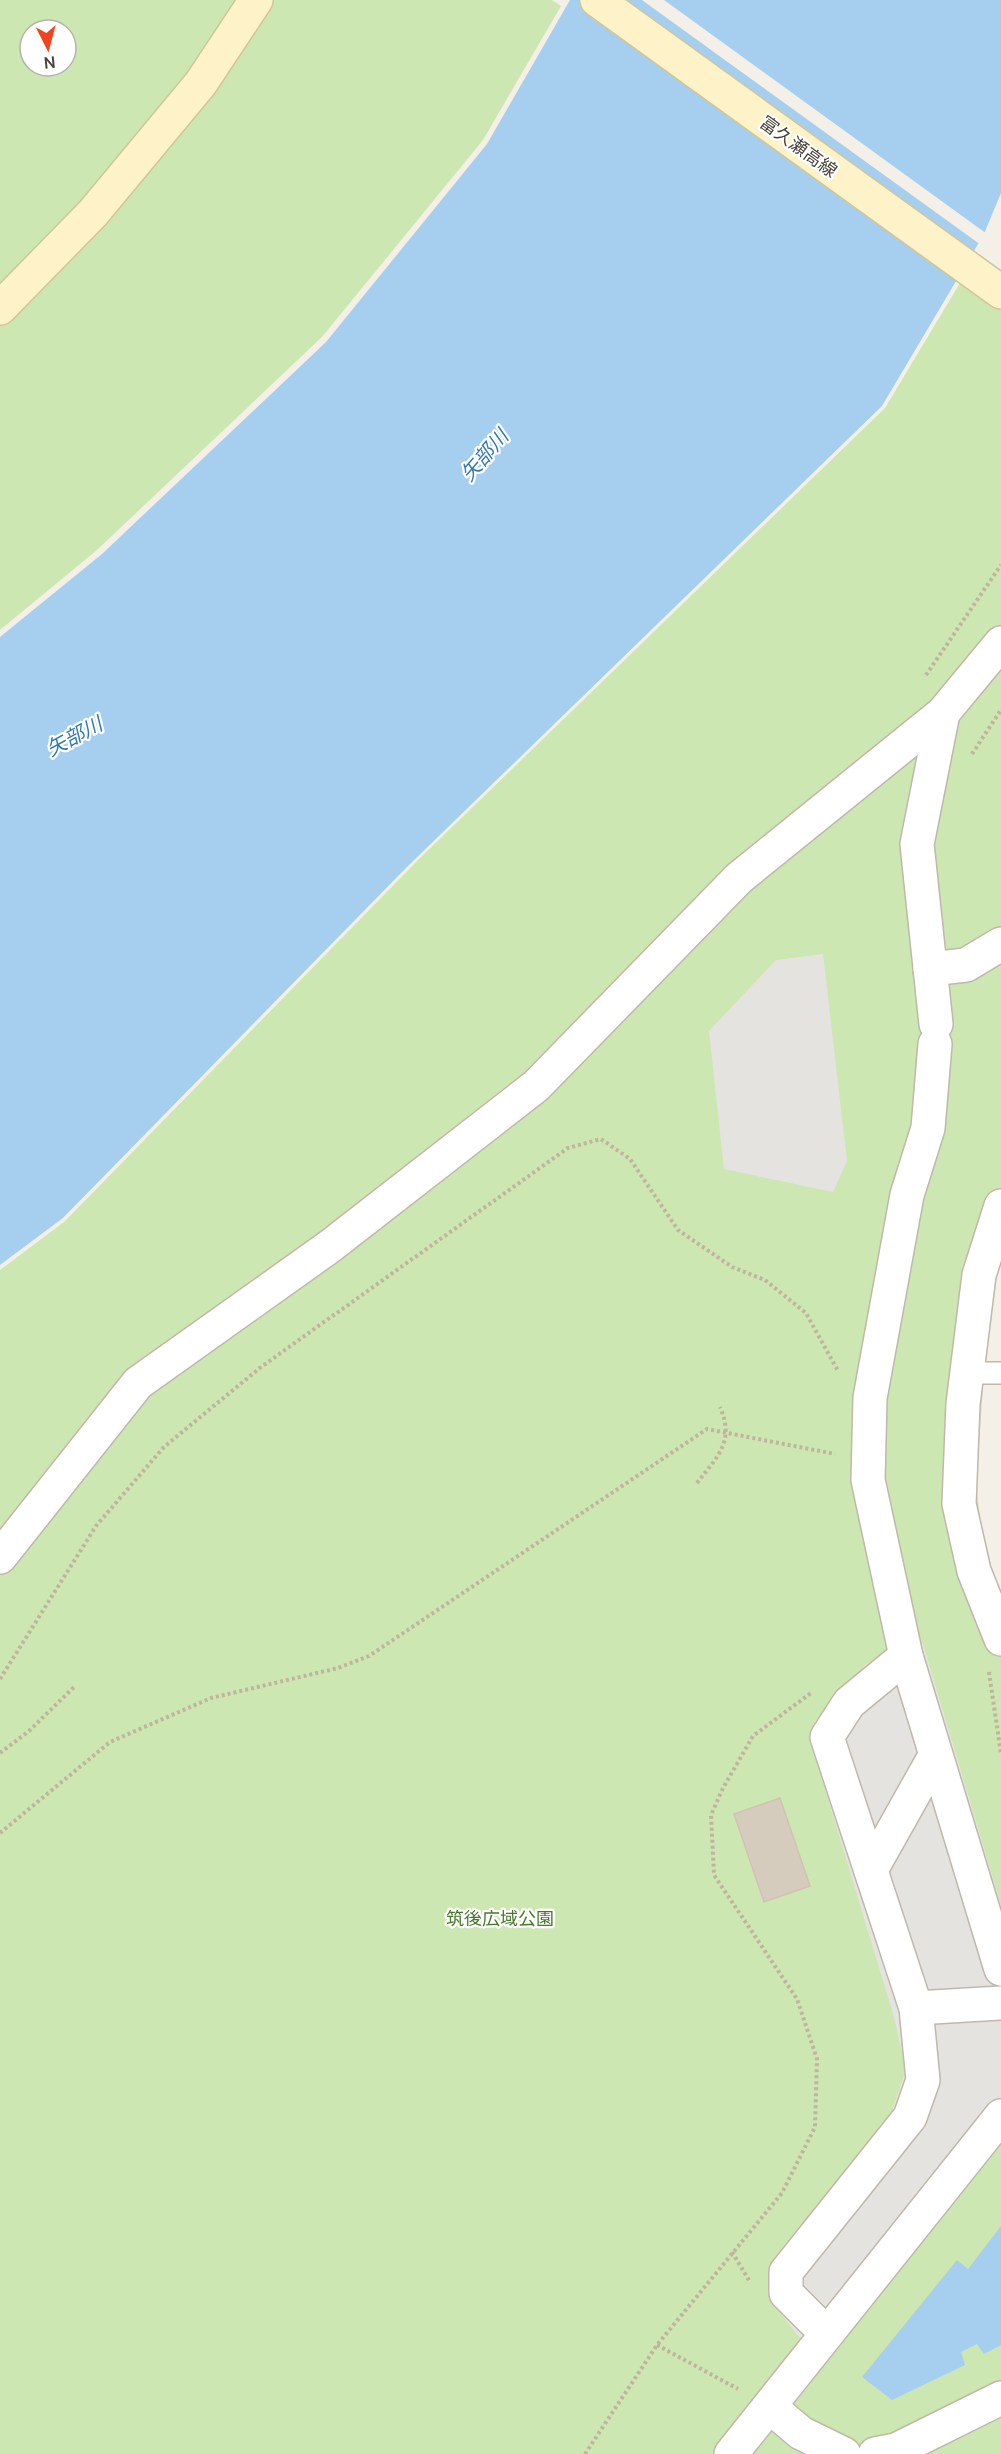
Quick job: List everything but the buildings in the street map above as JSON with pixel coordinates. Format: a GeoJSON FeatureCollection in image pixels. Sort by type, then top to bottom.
{"type":"FeatureCollection","features":[{"type":"Feature","properties":{"kind":"main road"},"geometry":{"type":"LineString","coordinates":[[0,308],[93,213],[194,92],[256,0]]}},
{"type":"Feature","properties":{"kind":"main road","name":"富久瀬高線"},"geometry":{"type":"LineString","coordinates":[[597,0],[1001,292]]}},
{"type":"Feature","properties":{"kind":"street"},"geometry":{"type":"LineString","coordinates":[[0,1557],[138,1383],[329,1247],[536,1086],[739,878],[943,712],[1001,643]]}},
{"type":"Feature","properties":{"kind":"street"},"geometry":{"type":"LineString","coordinates":[[943,712],[917,844],[936,1034],[928,1128],[907,1195],[870,1398],[868,1480],[906,1656],[1001,1969]]}},
{"type":"Feature","properties":{"kind":"street"},"geometry":{"type":"LineString","coordinates":[[930,969],[966,965],[1001,944]]}},
{"type":"Feature","properties":{"kind":"street"},"geometry":{"type":"LineString","coordinates":[[1001,1206],[979,1275],[967,1373],[959,1504],[974,1570],[1001,1639]]}},
{"type":"Feature","properties":{"kind":"street"},"geometry":{"type":"LineString","coordinates":[[826,2333],[786,2293],[786,2272],[910,2117],[923,2080],[916,2008],[826,1737],[849,1702],[906,1656]]}},
{"type":"Feature","properties":{"kind":"street"},"geometry":{"type":"LineString","coordinates":[[871,1870],[935,1756]]}},
{"type":"Feature","properties":{"kind":"street"},"geometry":{"type":"LineString","coordinates":[[916,2008],[1001,2003]]}},
{"type":"Feature","properties":{"kind":"street"},"geometry":{"type":"LineString","coordinates":[[731,2454],[1001,2116]]}},
{"type":"Feature","properties":{"kind":"street"},"geometry":{"type":"LineString","coordinates":[[875,2454],[896,2450],[1001,2398]]}},
{"type":"Feature","properties":{"kind":"street"},"geometry":{"type":"LineString","coordinates":[[770,2407],[801,2433],[844,2454]]}},
{"type":"Feature","properties":{"kind":"lane"},"geometry":{"type":"LineString","coordinates":[[967,1373],[1001,1373]]}},
{"type":"Feature","properties":{"kind":"path"},"geometry":{"type":"LineString","coordinates":[[922,680],[1001,565]]}},
{"type":"Feature","properties":{"kind":"path"},"geometry":{"type":"LineString","coordinates":[[969,760],[1001,710]]}},
{"type":"Feature","properties":{"kind":"path"},"geometry":{"type":"LineString","coordinates":[[0,1679],[96,1526],[164,1447],[261,1367],[568,1148],[601,1139],[630,1158],[678,1230],[732,1267],[765,1280],[806,1313],[840,1374]]}},
{"type":"Feature","properties":{"kind":"path"},"geometry":{"type":"LineString","coordinates":[[697,1483],[718,1456],[728,1433],[727,1423],[720,1407]]}},
{"type":"Feature","properties":{"kind":"path"},"geometry":{"type":"LineString","coordinates":[[0,1833],[110,1742],[211,1698],[338,1668],[369,1656],[707,1429],[839,1455]]}},
{"type":"Feature","properties":{"kind":"path"},"geometry":{"type":"LineString","coordinates":[[0,1753],[29,1731],[75,1686]]}},
{"type":"Feature","properties":{"kind":"path"},"geometry":{"type":"LineString","coordinates":[[585,2454],[657,2344],[782,2193],[815,2127],[817,2059],[797,1999],[714,1875],[711,1815],[723,1788],[753,1736],[816,1690]]}},
{"type":"Feature","properties":{"kind":"path"},"geometry":{"type":"LineString","coordinates":[[657,2344],[770,2407]]}},
{"type":"Feature","properties":{"kind":"green space"},"geometry":{"type":"Polygon","coordinates":[[[0,0],[552,0],[561,6],[483,140],[322,337],[97,550],[0,630],[0,0]]]}},
{"type":"Feature","properties":{"kind":"green space","name":"筑後広域公園"},"geometry":{"type":"Polygon","coordinates":[[[963,278],[1001,306],[1001,1242],[991,1275],[976,1486],[987,1570],[1001,1608],[1001,2454],[0,2454],[0,1270],[64,1222],[418,860],[885,408],[963,278]]]}},
{"type":"Feature","properties":{"kind":"shaded area"},"geometry":{"type":"Polygon","coordinates":[[[823,954],[847,1161],[833,1192],[724,1169],[709,1031],[776,960],[823,954]]]}},
{"type":"Feature","properties":{"kind":"shaded area"},"geometry":{"type":"Polygon","coordinates":[[[923,1644],[1001,1905],[1001,2140],[825,2364],[799,2337],[772,2302],[768,2282],[775,2256],[890,2117],[906,2069],[894,2017],[812,1746],[815,1721],[866,1664],[923,1644]]]}},
{"type":"Feature","properties":{"kind":"water","name":"矢部川"},"geometry":{"type":"Polygon","coordinates":[[[570,0],[1001,0],[1001,193],[984,234],[882,406],[407,867],[63,1218],[0,1265],[0,637],[102,554],[326,342],[487,144],[570,0]]]}},
{"type":"Feature","properties":{"kind":"water"},"geometry":{"type":"Polygon","coordinates":[[[1001,2226],[1001,2345],[984,2354],[977,2344],[961,2352],[965,2365],[892,2400],[862,2377],[957,2260],[968,2269],[1001,2226]]]}},
{"type":"Feature","properties":{"kind":"pier"},"geometry":{"type":"Polygon","coordinates":[[[642,0],[664,0],[987,234],[981,245],[642,0]]]}}]}
